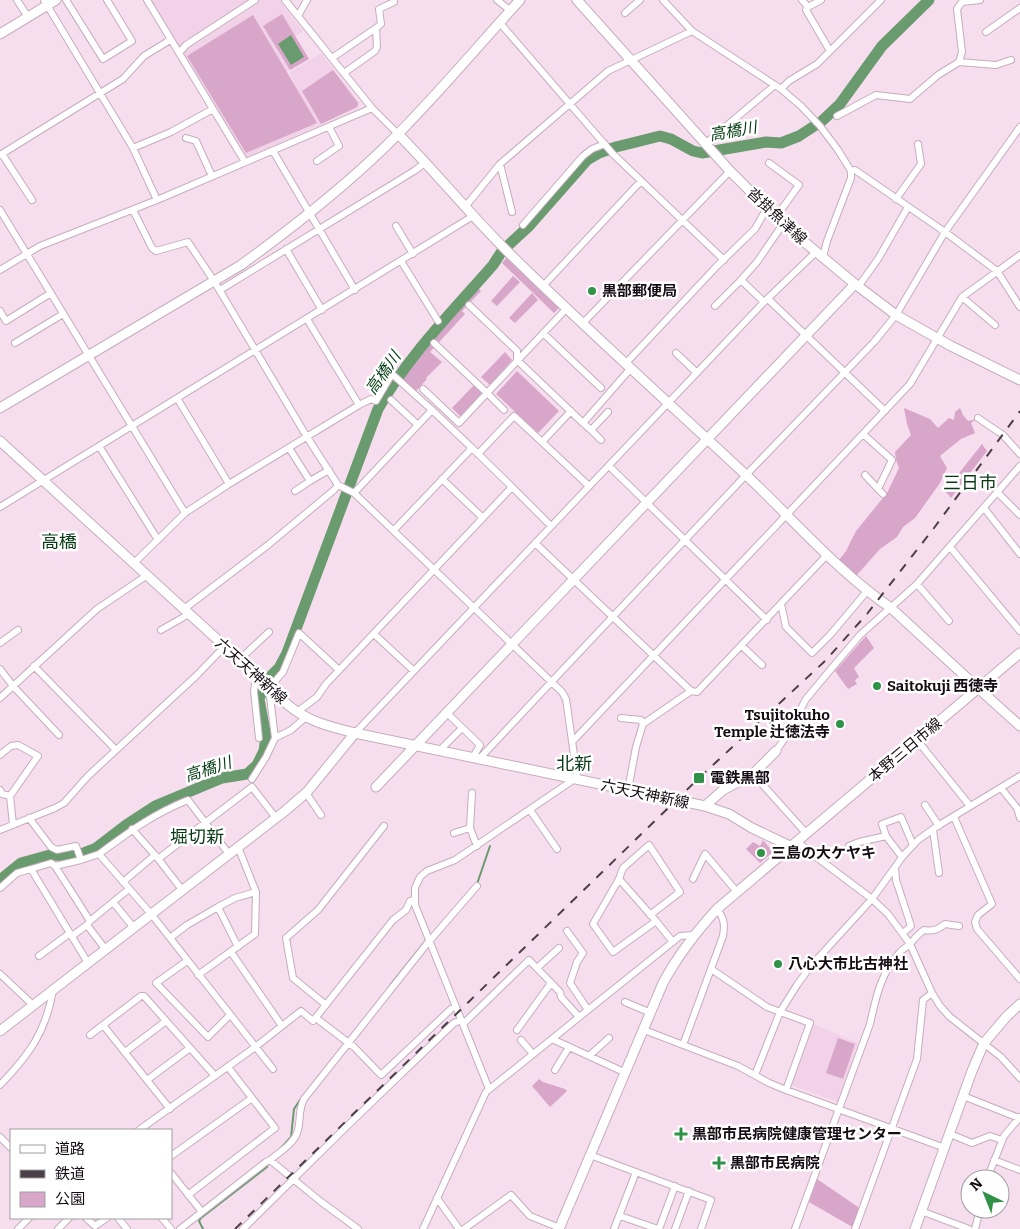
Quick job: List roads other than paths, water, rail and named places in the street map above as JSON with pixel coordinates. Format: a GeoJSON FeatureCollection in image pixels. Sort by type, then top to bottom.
{"type":"FeatureCollection","features":[{"type":"Feature","properties":{"kind":"street"},"geometry":{"type":"LineString","coordinates":[[18,0],[28,17]]}},
{"type":"Feature","properties":{"kind":"street"},"geometry":{"type":"LineString","coordinates":[[0,34],[28,17],[46,3],[56,0]]}},
{"type":"Feature","properties":{"kind":"street"},"geometry":{"type":"LineString","coordinates":[[66,0],[103,59],[132,41],[107,0]]}},
{"type":"Feature","properties":{"kind":"street"},"geometry":{"type":"LineString","coordinates":[[147,0],[245,162]]}},
{"type":"Feature","properties":{"kind":"street"},"geometry":{"type":"LineString","coordinates":[[179,53],[186,45],[255,0]]}},
{"type":"Feature","properties":{"kind":"street"},"geometry":{"type":"LineString","coordinates":[[285,0],[372,108],[426,162],[473,216],[508,252],[828,555],[890,608],[1020,726]]}},
{"type":"Feature","properties":{"kind":"street"},"geometry":{"type":"LineString","coordinates":[[298,16],[307,0]]}},
{"type":"Feature","properties":{"kind":"street"},"geometry":{"type":"LineString","coordinates":[[498,0],[511,10]]}},
{"type":"Feature","properties":{"kind":"street"},"geometry":{"type":"LineString","coordinates":[[0,408],[241,265],[309,213],[367,164],[398,134],[520,0]]}},
{"type":"Feature","properties":{"kind":"street","name":"沓掛魚津線"},"geometry":{"type":"LineString","coordinates":[[577,0],[730,171],[779,220],[819,255],[896,315],[937,339],[1020,380]]}},
{"type":"Feature","properties":{"kind":"street"},"geometry":{"type":"LineString","coordinates":[[625,13],[640,0]]}},
{"type":"Feature","properties":{"kind":"street"},"geometry":{"type":"LineString","coordinates":[[0,1031],[183,891],[306,793],[355,733],[766,300],[819,255],[827,241],[851,178],[851,172],[844,157],[820,126],[801,106],[778,87],[692,31],[663,0]]}},
{"type":"Feature","properties":{"kind":"street"},"geometry":{"type":"LineString","coordinates":[[802,0],[808,7],[806,10],[830,51]]}},
{"type":"Feature","properties":{"kind":"street"},"geometry":{"type":"LineString","coordinates":[[808,7],[821,0]]}},
{"type":"Feature","properties":{"kind":"street"},"geometry":{"type":"LineString","coordinates":[[706,143],[778,87],[817,64],[881,0]]}},
{"type":"Feature","properties":{"kind":"street"},"geometry":{"type":"LineString","coordinates":[[959,62],[962,52],[958,9],[962,2],[980,0]]}},
{"type":"Feature","properties":{"kind":"street"},"geometry":{"type":"LineString","coordinates":[[332,58],[381,24],[378,9],[394,2]]}},
{"type":"Feature","properties":{"kind":"street"},"geometry":{"type":"LineString","coordinates":[[46,3],[133,148],[157,200]]}},
{"type":"Feature","properties":{"kind":"street"},"geometry":{"type":"LineString","coordinates":[[986,32],[1020,8]]}},
{"type":"Feature","properties":{"kind":"street"},"geometry":{"type":"LineString","coordinates":[[500,23],[571,103],[613,154],[724,260]]}},
{"type":"Feature","properties":{"kind":"street"},"geometry":{"type":"LineString","coordinates":[[344,73],[375,51],[377,47],[376,28]]}},
{"type":"Feature","properties":{"kind":"street"},"geometry":{"type":"LineString","coordinates":[[465,207],[500,164],[608,71],[692,31]]}},
{"type":"Feature","properties":{"kind":"street"},"geometry":{"type":"LineString","coordinates":[[32,200],[1,154],[123,79],[144,56],[170,40]]}},
{"type":"Feature","properties":{"kind":"street"},"geometry":{"type":"LineString","coordinates":[[837,116],[876,95],[910,99],[938,75],[959,62],[996,65],[1011,60]]}},
{"type":"Feature","properties":{"kind":"street"},"geometry":{"type":"LineString","coordinates":[[0,270],[40,246],[133,210],[372,108]]}},
{"type":"Feature","properties":{"kind":"street"},"geometry":{"type":"LineString","coordinates":[[133,148],[171,132],[213,109]]}},
{"type":"Feature","properties":{"kind":"street"},"geometry":{"type":"LineString","coordinates":[[317,161],[339,146],[329,127]]}},
{"type":"Feature","properties":{"kind":"street"},"geometry":{"type":"LineString","coordinates":[[477,757],[686,541],[874,342],[896,315],[945,232],[1020,127]]}},
{"type":"Feature","properties":{"kind":"street"},"geometry":{"type":"LineString","coordinates":[[186,138],[196,142],[212,176]]}},
{"type":"Feature","properties":{"kind":"street"},"geometry":{"type":"LineString","coordinates":[[523,225],[583,156],[592,149],[605,144]]}},
{"type":"Feature","properties":{"kind":"street"},"geometry":{"type":"LineString","coordinates":[[896,199],[921,164],[918,144]]}},
{"type":"Feature","properties":{"kind":"street"},"geometry":{"type":"LineString","coordinates":[[274,151],[355,290]]}},
{"type":"Feature","properties":{"kind":"street"},"geometry":{"type":"LineString","coordinates":[[220,290],[426,162]]}},
{"type":"Feature","properties":{"kind":"street"},"geometry":{"type":"LineString","coordinates":[[715,306],[757,262],[799,185],[769,163]]}},
{"type":"Feature","properties":{"kind":"street"},"geometry":{"type":"LineString","coordinates":[[500,164],[512,212]]}},
{"type":"Feature","properties":{"kind":"street"},"geometry":{"type":"LineString","coordinates":[[851,172],[855,170],[945,232],[997,271],[1020,307]]}},
{"type":"Feature","properties":{"kind":"street"},"geometry":{"type":"LineString","coordinates":[[583,323],[730,171]]}},
{"type":"Feature","properties":{"kind":"street"},"geometry":{"type":"LineString","coordinates":[[543,286],[641,181]]}},
{"type":"Feature","properties":{"kind":"street"},"geometry":{"type":"LineString","coordinates":[[376,787],[807,335],[857,286],[878,258],[908,207]]}},
{"type":"Feature","properties":{"kind":"street"},"geometry":{"type":"LineString","coordinates":[[583,422],[628,366],[724,260],[755,229],[767,208]]}},
{"type":"Feature","properties":{"kind":"street"},"geometry":{"type":"LineString","coordinates":[[0,210],[185,513]]}},
{"type":"Feature","properties":{"kind":"street"},"geometry":{"type":"LineString","coordinates":[[133,210],[152,248],[156,251],[188,242],[220,290],[307,437],[338,485],[354,493],[394,530],[562,692],[566,699],[576,778],[455,860],[427,871],[420,877],[415,888],[415,906],[489,1089]]}},
{"type":"Feature","properties":{"kind":"street"},"geometry":{"type":"LineString","coordinates":[[0,507],[473,216]]}},
{"type":"Feature","properties":{"kind":"street"},"geometry":{"type":"LineString","coordinates":[[396,226],[413,254]]}},
{"type":"Feature","properties":{"kind":"street"},"geometry":{"type":"LineString","coordinates":[[286,249],[322,310]]}},
{"type":"Feature","properties":{"kind":"street"},"geometry":{"type":"LineString","coordinates":[[572,742],[910,384],[962,298],[1020,255]]}},
{"type":"Feature","properties":{"kind":"street"},"geometry":{"type":"LineString","coordinates":[[401,261],[438,321]]}},
{"type":"Feature","properties":{"kind":"street"},"geometry":{"type":"LineString","coordinates":[[741,280],[807,335],[885,411]]}},
{"type":"Feature","properties":{"kind":"street"},"geometry":{"type":"LineString","coordinates":[[0,311],[6,321],[51,294]]}},
{"type":"Feature","properties":{"kind":"street"},"geometry":{"type":"LineString","coordinates":[[962,298],[994,325]]}},
{"type":"Feature","properties":{"kind":"street"},"geometry":{"type":"LineString","coordinates":[[469,305],[517,351],[517,360],[600,440]]}},
{"type":"Feature","properties":{"kind":"street"},"geometry":{"type":"LineString","coordinates":[[423,389],[458,423],[567,308]]}},
{"type":"Feature","properties":{"kind":"street"},"geometry":{"type":"LineString","coordinates":[[15,343],[63,314]]}},
{"type":"Feature","properties":{"kind":"street"},"geometry":{"type":"LineString","coordinates":[[307,319],[359,405]]}},
{"type":"Feature","properties":{"kind":"street"},"geometry":{"type":"LineString","coordinates":[[544,333],[602,388]]}},
{"type":"Feature","properties":{"kind":"street"},"geometry":{"type":"LineString","coordinates":[[434,343],[504,410]]}},
{"type":"Feature","properties":{"kind":"street"},"geometry":{"type":"LineString","coordinates":[[676,352],[697,373]]}},
{"type":"Feature","properties":{"kind":"street"},"geometry":{"type":"LineString","coordinates":[[134,563],[185,513],[359,405],[371,399],[376,401],[392,374],[472,448],[551,526]]}},
{"type":"Feature","properties":{"kind":"street"},"geometry":{"type":"LineString","coordinates":[[177,398],[230,484]]}},
{"type":"Feature","properties":{"kind":"street"},"geometry":{"type":"LineString","coordinates":[[391,400],[418,425]]}},
{"type":"Feature","properties":{"kind":"street"},"geometry":{"type":"LineString","coordinates":[[354,493],[432,410]]}},
{"type":"Feature","properties":{"kind":"street"},"geometry":{"type":"LineString","coordinates":[[542,442],[571,411]]}},
{"type":"Feature","properties":{"kind":"street"},"geometry":{"type":"LineString","coordinates":[[591,430],[608,412]]}},
{"type":"Feature","properties":{"kind":"street"},"geometry":{"type":"LineString","coordinates":[[478,454],[514,416],[589,486]]}},
{"type":"Feature","properties":{"kind":"street"},"geometry":{"type":"LineString","coordinates":[[978,418],[1002,435],[1020,454]]}},
{"type":"Feature","properties":{"kind":"street"},"geometry":{"type":"LineString","coordinates":[[863,434],[892,460],[878,488]]}},
{"type":"Feature","properties":{"kind":"street","name":"六天天神新線"},"geometry":{"type":"LineString","coordinates":[[0,441],[261,679],[287,705],[306,717],[323,725],[355,733],[705,806],[729,814],[752,828],[794,844]]}},
{"type":"Feature","properties":{"kind":"street"},"geometry":{"type":"LineString","coordinates":[[98,446],[158,540]]}},
{"type":"Feature","properties":{"kind":"street"},"geometry":{"type":"LineString","coordinates":[[289,448],[310,481]]}},
{"type":"Feature","properties":{"kind":"street"},"geometry":{"type":"LineString","coordinates":[[394,530],[472,448]]}},
{"type":"Feature","properties":{"kind":"street"},"geometry":{"type":"LineString","coordinates":[[609,466],[767,620]]}},
{"type":"Feature","properties":{"kind":"street"},"geometry":{"type":"LineString","coordinates":[[705,806],[723,790],[753,774],[776,752],[806,699],[860,636],[917,584],[1020,466]]}},
{"type":"Feature","properties":{"kind":"street"},"geometry":{"type":"LineString","coordinates":[[294,491],[329,470]]}},
{"type":"Feature","properties":{"kind":"street"},"geometry":{"type":"LineString","coordinates":[[865,476],[883,494]]}},
{"type":"Feature","properties":{"kind":"street"},"geometry":{"type":"LineString","coordinates":[[442,479],[483,518]]}},
{"type":"Feature","properties":{"kind":"street"},"geometry":{"type":"LineString","coordinates":[[161,630],[268,545],[338,485]]}},
{"type":"Feature","properties":{"kind":"street"},"geometry":{"type":"LineString","coordinates":[[297,712],[318,697],[326,684],[512,488]]}},
{"type":"Feature","properties":{"kind":"street"},"geometry":{"type":"LineString","coordinates":[[998,492],[1020,515]]}},
{"type":"Feature","properties":{"kind":"street"},"geometry":{"type":"LineString","coordinates":[[984,508],[1020,554]]}},
{"type":"Feature","properties":{"kind":"street"},"geometry":{"type":"LineString","coordinates":[[535,544],[691,691],[697,692],[828,555]]}},
{"type":"Feature","properties":{"kind":"street"},"geometry":{"type":"LineString","coordinates":[[950,547],[1020,631]]}},
{"type":"Feature","properties":{"kind":"street"},"geometry":{"type":"LineString","coordinates":[[0,698],[97,609],[146,576]]}},
{"type":"Feature","properties":{"kind":"street"},"geometry":{"type":"LineString","coordinates":[[917,584],[948,620]]}},
{"type":"Feature","properties":{"kind":"street"},"geometry":{"type":"LineString","coordinates":[[781,604],[786,627],[812,653],[868,590]]}},
{"type":"Feature","properties":{"kind":"street"},"geometry":{"type":"LineString","coordinates":[[0,643],[18,630]]}},
{"type":"Feature","properties":{"kind":"street"},"geometry":{"type":"LineString","coordinates":[[240,660],[269,632]]}},
{"type":"Feature","properties":{"kind":"street"},"geometry":{"type":"LineString","coordinates":[[252,779],[275,738],[270,697],[271,689],[283,672],[299,633],[340,670]]}},
{"type":"Feature","properties":{"kind":"street"},"geometry":{"type":"LineString","coordinates":[[374,634],[414,671]]}},
{"type":"Feature","properties":{"kind":"street"},"geometry":{"type":"LineString","coordinates":[[742,646],[762,665]]}},
{"type":"Feature","properties":{"kind":"street"},"geometry":{"type":"LineString","coordinates":[[0,830],[64,803],[88,776],[196,676],[224,647]]}},
{"type":"Feature","properties":{"kind":"street","name":"本野三日市線"},"geometry":{"type":"LineString","coordinates":[[794,844],[1020,653]]}},
{"type":"Feature","properties":{"kind":"street"},"geometry":{"type":"LineString","coordinates":[[34,666],[116,750]]}},
{"type":"Feature","properties":{"kind":"street"},"geometry":{"type":"LineString","coordinates":[[0,669],[59,736]]}},
{"type":"Feature","properties":{"kind":"street"},"geometry":{"type":"LineString","coordinates":[[259,738],[254,691],[255,684],[261,679]]}},
{"type":"Feature","properties":{"kind":"street"},"geometry":{"type":"LineString","coordinates":[[628,790],[636,747],[643,724],[691,691]]}},
{"type":"Feature","properties":{"kind":"street"},"geometry":{"type":"LineString","coordinates":[[447,713],[480,745],[477,757]]}},
{"type":"Feature","properties":{"kind":"street"},"geometry":{"type":"LineString","coordinates":[[275,738],[291,730],[306,717]]}},
{"type":"Feature","properties":{"kind":"street"},"geometry":{"type":"LineString","coordinates":[[622,718],[641,720],[643,724]]}},
{"type":"Feature","properties":{"kind":"street"},"geometry":{"type":"LineString","coordinates":[[440,750],[462,728]]}},
{"type":"Feature","properties":{"kind":"street"},"geometry":{"type":"LineString","coordinates":[[917,740],[970,806]]}},
{"type":"Feature","properties":{"kind":"street"},"geometry":{"type":"LineString","coordinates":[[0,754],[11,746],[18,745],[38,756],[10,796],[13,825]]}},
{"type":"Feature","properties":{"kind":"street"},"geometry":{"type":"LineString","coordinates":[[753,774],[806,833]]}},
{"type":"Feature","properties":{"kind":"street"},"geometry":{"type":"LineString","coordinates":[[755,1075],[780,1012],[810,967],[872,899],[902,857],[913,845],[936,828],[1020,776]]}},
{"type":"Feature","properties":{"kind":"street"},"geometry":{"type":"LineString","coordinates":[[123,882],[252,787],[276,818]]}},
{"type":"Feature","properties":{"kind":"street"},"geometry":{"type":"LineString","coordinates":[[1001,788],[1017,808],[1020,818]]}},
{"type":"Feature","properties":{"kind":"street"},"geometry":{"type":"LineString","coordinates":[[0,790],[2,794],[10,796]]}},
{"type":"Feature","properties":{"kind":"street"},"geometry":{"type":"LineString","coordinates":[[306,793],[321,815]]}},
{"type":"Feature","properties":{"kind":"street"},"geometry":{"type":"LineString","coordinates":[[472,793],[470,828],[477,846]]}},
{"type":"Feature","properties":{"kind":"street"},"geometry":{"type":"LineString","coordinates":[[55,866],[99,854],[132,829],[164,810],[188,800],[229,854]]}},
{"type":"Feature","properties":{"kind":"street"},"geometry":{"type":"LineString","coordinates":[[924,805],[936,828],[939,873]]}},
{"type":"Feature","properties":{"kind":"street"},"geometry":{"type":"LineString","coordinates":[[530,810],[557,849]]}},
{"type":"Feature","properties":{"kind":"street"},"geometry":{"type":"LineString","coordinates":[[902,857],[886,836],[882,824],[901,817],[913,845]]}},
{"type":"Feature","properties":{"kind":"street"},"geometry":{"type":"LineString","coordinates":[[954,817],[992,904],[978,915],[975,922],[977,928],[1020,979]]}},
{"type":"Feature","properties":{"kind":"street"},"geometry":{"type":"LineString","coordinates":[[29,818],[51,847],[57,850],[76,846],[81,860]]}},
{"type":"Feature","properties":{"kind":"street"},"geometry":{"type":"LineString","coordinates":[[326,1005],[293,978],[286,938],[318,910],[384,826]]}},
{"type":"Feature","properties":{"kind":"street"},"geometry":{"type":"LineString","coordinates":[[454,833],[470,828]]}},
{"type":"Feature","properties":{"kind":"street"},"geometry":{"type":"LineString","coordinates":[[132,829],[157,857],[183,891]]}},
{"type":"Feature","properties":{"kind":"street"},"geometry":{"type":"LineString","coordinates":[[849,846],[886,836]]}},
{"type":"Feature","properties":{"kind":"street"},"geometry":{"type":"LineString","coordinates":[[464,1229],[511,1195],[530,1216],[561,1229],[590,1155],[673,964],[693,935],[717,909],[794,844],[810,853],[872,899],[888,914],[910,944],[932,994],[940,1006],[950,1017],[1001,1057],[1020,1078]]}},
{"type":"Feature","properties":{"kind":"street"},"geometry":{"type":"LineString","coordinates":[[650,915],[680,892],[648,845],[623,868],[619,879],[593,924],[613,952],[656,921]]}},
{"type":"Feature","properties":{"kind":"street"},"geometry":{"type":"LineString","coordinates":[[198,975],[256,934],[256,892],[238,847]]}},
{"type":"Feature","properties":{"kind":"street"},"geometry":{"type":"LineString","coordinates":[[99,854],[152,915],[254,1048],[273,1069]]}},
{"type":"Feature","properties":{"kind":"street"},"geometry":{"type":"LineString","coordinates":[[693,879],[705,854],[737,892]]}},
{"type":"Feature","properties":{"kind":"street"},"geometry":{"type":"LineString","coordinates":[[0,888],[17,873],[50,863],[55,866],[106,950]]}},
{"type":"Feature","properties":{"kind":"street"},"geometry":{"type":"LineString","coordinates":[[894,868],[911,926],[903,934]]}},
{"type":"Feature","properties":{"kind":"street"},"geometry":{"type":"LineString","coordinates":[[31,869],[88,963]]}},
{"type":"Feature","properties":{"kind":"street"},"geometry":{"type":"LineString","coordinates":[[619,879],[673,942]]}},
{"type":"Feature","properties":{"kind":"street"},"geometry":{"type":"LineString","coordinates":[[180,1229],[288,1145],[298,1131],[300,1108],[304,1099],[476,886]]}},
{"type":"Feature","properties":{"kind":"street"},"geometry":{"type":"LineString","coordinates":[[39,956],[89,923],[129,889]]}},
{"type":"Feature","properties":{"kind":"street"},"geometry":{"type":"LineString","coordinates":[[170,938],[218,907],[235,898],[256,892]]}},
{"type":"Feature","properties":{"kind":"street"},"geometry":{"type":"LineString","coordinates":[[140,1129],[254,1048],[301,1011],[313,1021],[393,920],[406,910],[410,901],[415,900]]}},
{"type":"Feature","properties":{"kind":"street"},"geometry":{"type":"LineString","coordinates":[[113,902],[134,928]]}},
{"type":"Feature","properties":{"kind":"street"},"geometry":{"type":"LineString","coordinates":[[218,907],[238,947]]}},
{"type":"Feature","properties":{"kind":"street"},"geometry":{"type":"LineString","coordinates":[[683,1045],[723,936],[725,925],[723,917],[717,909]]}},
{"type":"Feature","properties":{"kind":"street"},"geometry":{"type":"LineString","coordinates":[[795,1229],[870,1024],[884,974],[901,951],[924,930],[937,930],[945,924],[959,926]]}},
{"type":"Feature","properties":{"kind":"street"},"geometry":{"type":"LineString","coordinates":[[567,932],[583,953],[577,962],[570,983],[588,1010]]}},
{"type":"Feature","properties":{"kind":"street"},"geometry":{"type":"LineString","coordinates":[[423,1229],[486,1092],[680,936],[693,935]]}},
{"type":"Feature","properties":{"kind":"street"},"geometry":{"type":"LineString","coordinates":[[537,968],[559,948]]}},
{"type":"Feature","properties":{"kind":"street"},"geometry":{"type":"LineString","coordinates":[[231,952],[282,1026]]}},
{"type":"Feature","properties":{"kind":"street"},"geometry":{"type":"LineString","coordinates":[[244,1229],[454,1023],[462,1022],[529,960],[579,1017]]}},
{"type":"Feature","properties":{"kind":"street"},"geometry":{"type":"LineString","coordinates":[[187,961],[156,983],[208,1037],[229,1016]]}},
{"type":"Feature","properties":{"kind":"street"},"geometry":{"type":"LineString","coordinates":[[711,969],[767,1007],[810,1023],[786,1090]]}},
{"type":"Feature","properties":{"kind":"street"},"geometry":{"type":"LineString","coordinates":[[0,974],[33,1005]]}},
{"type":"Feature","properties":{"kind":"street"},"geometry":{"type":"LineString","coordinates":[[518,1030],[551,983]]}},
{"type":"Feature","properties":{"kind":"street"},"geometry":{"type":"LineString","coordinates":[[0,1085],[30,1051],[50,1008],[53,990]]}},
{"type":"Feature","properties":{"kind":"street"},"geometry":{"type":"LineString","coordinates":[[855,1229],[917,1058],[923,1000],[932,994]]}},
{"type":"Feature","properties":{"kind":"street"},"geometry":{"type":"LineString","coordinates":[[90,1035],[141,996],[144,996],[215,1076]]}},
{"type":"Feature","properties":{"kind":"street"},"geometry":{"type":"LineString","coordinates":[[625,1002],[651,1013]]}},
{"type":"Feature","properties":{"kind":"street"},"geometry":{"type":"LineString","coordinates":[[915,1229],[972,1071],[984,1043],[1020,1004]]}},
{"type":"Feature","properties":{"kind":"street"},"geometry":{"type":"LineString","coordinates":[[316,1018],[349,1043],[381,1075],[451,1009]]}},
{"type":"Feature","properties":{"kind":"street"},"geometry":{"type":"LineString","coordinates":[[125,1052],[166,1021]]}},
{"type":"Feature","properties":{"kind":"street"},"geometry":{"type":"LineString","coordinates":[[103,1025],[170,1109]]}},
{"type":"Feature","properties":{"kind":"street"},"geometry":{"type":"LineString","coordinates":[[644,1030],[738,1066],[786,1090],[945,1148]]}},
{"type":"Feature","properties":{"kind":"street"},"geometry":{"type":"LineString","coordinates":[[589,1056],[610,1038]]}},
{"type":"Feature","properties":{"kind":"street"},"geometry":{"type":"LineString","coordinates":[[552,1039],[626,1073]]}},
{"type":"Feature","properties":{"kind":"street"},"geometry":{"type":"LineString","coordinates":[[521,1040],[533,1054]]}},
{"type":"Feature","properties":{"kind":"street"},"geometry":{"type":"LineString","coordinates":[[555,1070],[569,1047]]}},
{"type":"Feature","properties":{"kind":"street"},"geometry":{"type":"LineString","coordinates":[[147,1080],[190,1048]]}},
{"type":"Feature","properties":{"kind":"street"},"geometry":{"type":"LineString","coordinates":[[188,1195],[275,1128],[228,1067]]}},
{"type":"Feature","properties":{"kind":"street"},"geometry":{"type":"LineString","coordinates":[[964,1096],[1020,1117],[1002,1140],[991,1169]]}},
{"type":"Feature","properties":{"kind":"street"},"geometry":{"type":"LineString","coordinates":[[172,1155],[252,1098]]}},
{"type":"Feature","properties":{"kind":"street"},"geometry":{"type":"LineString","coordinates":[[950,1134],[972,1143],[990,1136],[1002,1140]]}},
{"type":"Feature","properties":{"kind":"street"},"geometry":{"type":"LineString","coordinates":[[0,1137],[10,1147]]}},
{"type":"Feature","properties":{"kind":"street"},"geometry":{"type":"LineString","coordinates":[[590,1155],[711,1200],[700,1229]]}},
{"type":"Feature","properties":{"kind":"street"},"geometry":{"type":"LineString","coordinates":[[270,1160],[358,1229]]}},
{"type":"Feature","properties":{"kind":"street"},"geometry":{"type":"LineString","coordinates":[[994,1160],[1020,1170]]}},
{"type":"Feature","properties":{"kind":"street"},"geometry":{"type":"LineString","coordinates":[[614,1229],[636,1172]]}},
{"type":"Feature","properties":{"kind":"street"},"geometry":{"type":"LineString","coordinates":[[172,1174],[202,1212]]}},
{"type":"Feature","properties":{"kind":"street"},"geometry":{"type":"LineString","coordinates":[[620,1216],[659,1229],[675,1186]]}},
{"type":"Feature","properties":{"kind":"street"},"geometry":{"type":"LineString","coordinates":[[675,1229],[689,1191]]}},
{"type":"Feature","properties":{"kind":"street"},"geometry":{"type":"LineString","coordinates":[[437,1198],[458,1229]]}},
{"type":"Feature","properties":{"kind":"street"},"geometry":{"type":"LineString","coordinates":[[921,1212],[969,1229]]}},
{"type":"Feature","properties":{"kind":"street"},"geometry":{"type":"LineString","coordinates":[[18,1229],[28,1219]]}},
{"type":"Feature","properties":{"kind":"street"},"geometry":{"type":"LineString","coordinates":[[58,1229],[68,1219]]}},
{"type":"Feature","properties":{"kind":"street"},"geometry":{"type":"LineString","coordinates":[[87,1219],[94,1226],[105,1219]]}},
{"type":"Feature","properties":{"kind":"street"},"geometry":{"type":"LineString","coordinates":[[119,1219],[127,1229]]}},
{"type":"Feature","properties":{"kind":"street"},"geometry":{"type":"LineString","coordinates":[[163,1219],[171,1229]]}},
{"type":"Feature","properties":{"kind":"waterway","name":"高橋川"},"geometry":{"type":"LineString","coordinates":[[0,880],[21,863],[50,855],[76,856],[96,848],[155,806],[222,778],[247,774],[257,765],[264,751],[266,737],[259,699],[266,681],[279,668],[287,653],[378,409],[390,389],[432,334],[493,265],[502,251],[528,227],[587,160],[616,147],[660,136],[671,139],[693,151],[702,153],[766,142],[781,143],[799,136],[822,121],[840,104],[882,46],[929,0]]}},
{"type":"Feature","properties":{"kind":"waterway"},"geometry":{"type":"LineString","coordinates":[[477,884],[490,846]]}},
{"type":"Feature","properties":{"kind":"waterway"},"geometry":{"type":"LineString","coordinates":[[391,984],[427,939]]}},
{"type":"Feature","properties":{"kind":"waterway"},"geometry":{"type":"LineString","coordinates":[[280,1149],[291,1137],[294,1109],[300,1100]]}},
{"type":"Feature","properties":{"kind":"waterway"},"geometry":{"type":"LineString","coordinates":[[203,1229],[199,1221],[201,1218],[267,1167],[268,1164]]}},
{"type":"Feature","properties":{"kind":"railway"},"geometry":{"type":"LineString","coordinates":[[235,1229],[699,778],[825,661],[867,614],[934,528],[1020,411]]}},
{"type":"Feature","properties":{"kind":"place","name":"黒部郵便局"},"geometry":{"type":"Point","coordinates":[592,291]}},
{"type":"Feature","properties":{"kind":"place","name":"Saitokuji 西徳寺"},"geometry":{"type":"Point","coordinates":[877,686]}},
{"type":"Feature","properties":{"kind":"place","name":"Tsujitokuho Temple 辻徳法寺"},"geometry":{"type":"Point","coordinates":[840,724]}},
{"type":"Feature","properties":{"kind":"place","name":"電鉄黒部"},"geometry":{"type":"Point","coordinates":[699,778]}},
{"type":"Feature","properties":{"kind":"place","name":"三島の大ケヤキ"},"geometry":{"type":"Point","coordinates":[761,853]}},
{"type":"Feature","properties":{"kind":"place","name":"八心大市比古神社"},"geometry":{"type":"Point","coordinates":[778,964]}},
{"type":"Feature","properties":{"kind":"place","name":"黒部市民病院健康管理センター"},"geometry":{"type":"Point","coordinates":[681,1134]}},
{"type":"Feature","properties":{"kind":"place","name":"黒部市民病院"},"geometry":{"type":"Point","coordinates":[719,1163]}},
{"type":"Feature","properties":{"kind":"district","name":"三日市"},"geometry":{"type":"Point","coordinates":[970,483]}},
{"type":"Feature","properties":{"kind":"district","name":"高橋"},"geometry":{"type":"Point","coordinates":[59,542]}},
{"type":"Feature","properties":{"kind":"district","name":"北新"},"geometry":{"type":"Point","coordinates":[574,764]}},
{"type":"Feature","properties":{"kind":"district","name":"堀切新"},"geometry":{"type":"Point","coordinates":[197,837]}}]}
